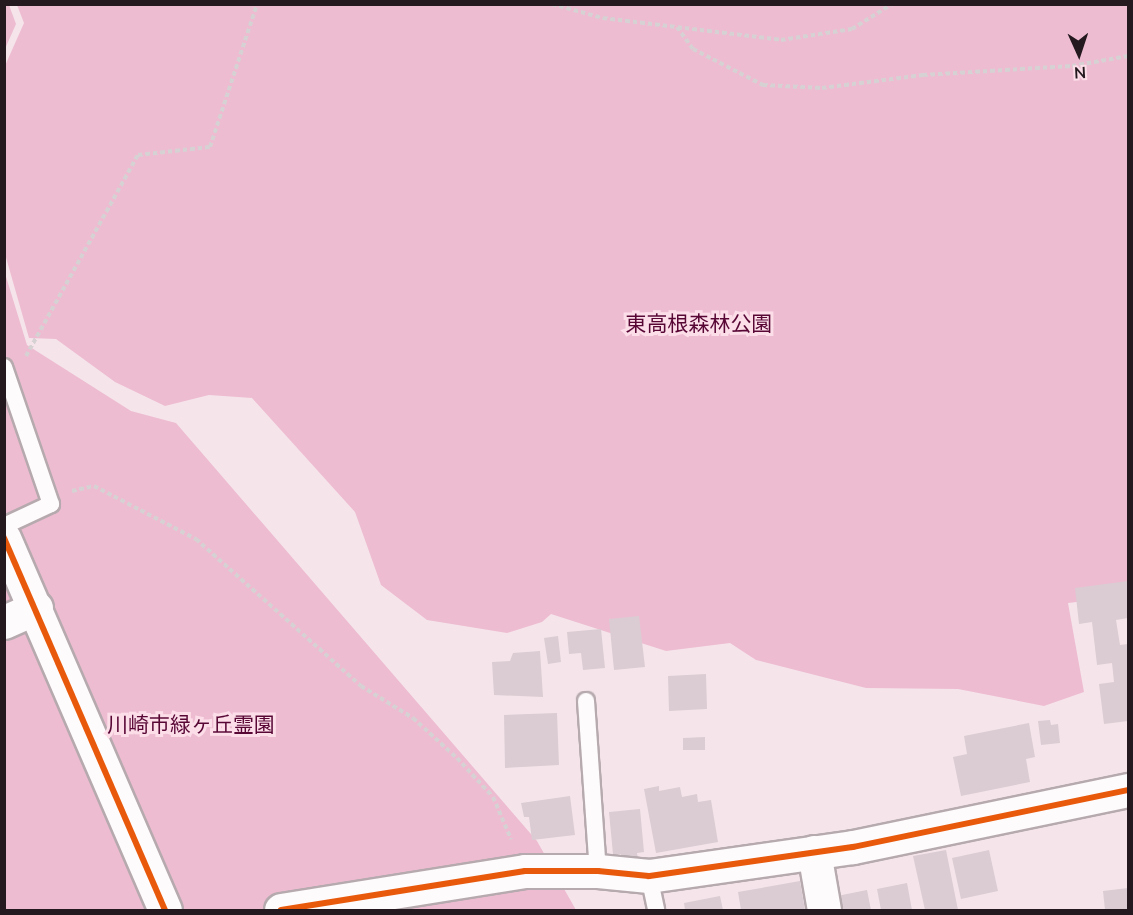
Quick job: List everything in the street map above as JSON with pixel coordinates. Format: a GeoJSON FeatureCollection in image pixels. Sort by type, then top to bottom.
{"type":"FeatureCollection","features":[{"type":"Feature","properties":{"kind":"street"},"geometry":{"type":"LineString","coordinates":[[4,538],[165,910]]}},
{"type":"Feature","properties":{"kind":"street"},"geometry":{"type":"LineString","coordinates":[[4,622],[36,608]]}},
{"type":"Feature","properties":{"kind":"street"},"geometry":{"type":"LineString","coordinates":[[280,910],[525,871],[598,871],[649,876],[853,847],[1128,790]]}},
{"type":"Feature","properties":{"kind":"street"},"geometry":{"type":"LineString","coordinates":[[814,852],[824,910]]}},
{"type":"Feature","properties":{"kind":"lane"},"geometry":{"type":"LineString","coordinates":[[4,367],[51,504],[4,526]]}},
{"type":"Feature","properties":{"kind":"lane"},"geometry":{"type":"LineString","coordinates":[[586,701],[598,871]]}},
{"type":"Feature","properties":{"kind":"lane"},"geometry":{"type":"LineString","coordinates":[[649,876],[656,910]]}},
{"type":"Feature","properties":{"kind":"path"},"geometry":{"type":"LineString","coordinates":[[38,335],[138,155],[210,147],[257,4]]}},
{"type":"Feature","properties":{"kind":"path"},"geometry":{"type":"LineString","coordinates":[[552,4],[603,18],[781,40],[811,38],[852,29],[892,4]]}},
{"type":"Feature","properties":{"kind":"path"},"geometry":{"type":"LineString","coordinates":[[677,27],[693,49],[763,85],[822,88],[923,75],[1072,66],[1128,56]]}},
{"type":"Feature","properties":{"kind":"path"},"geometry":{"type":"LineString","coordinates":[[51,504],[69,492],[94,486],[195,539],[361,686],[413,718],[457,758],[493,797],[525,871]]}},
{"type":"Feature","properties":{"kind":"green space"},"geometry":{"type":"Polygon","coordinates":[[[5,4],[9,5],[16,24],[5,49],[5,4]]]}},
{"type":"Feature","properties":{"kind":"green space","name":"東高根森林公園"},"geometry":{"type":"Polygon","coordinates":[[[17,5],[1128,5],[1128,596],[1068,603],[1084,692],[1044,706],[958,689],[866,688],[756,660],[730,643],[666,651],[551,614],[542,622],[507,633],[427,620],[381,585],[355,512],[252,398],[209,395],[165,406],[115,382],[56,339],[29,338],[5,254],[4,68],[24,23],[17,5]]]}},
{"type":"Feature","properties":{"kind":"green space","name":"川崎市緑ヶ丘霊園"},"geometry":{"type":"Polygon","coordinates":[[[4,270],[27,345],[131,411],[176,423],[537,841],[576,910],[5,910],[4,270]]]}},
{"type":"Feature","properties":{"kind":"building"},"geometry":{"type":"Polygon","coordinates":[[[1128,581],[1128,618],[1116,620],[1120,645],[1128,644],[1128,721],[1104,724],[1099,684],[1114,682],[1112,663],[1097,665],[1092,622],[1079,624],[1075,588],[1128,581]]]}},
{"type":"Feature","properties":{"kind":"building"},"geometry":{"type":"Polygon","coordinates":[[[639,616],[645,667],[614,670],[609,619],[639,616]]]}},
{"type":"Feature","properties":{"kind":"building"},"geometry":{"type":"Polygon","coordinates":[[[601,629],[605,668],[583,670],[581,653],[569,654],[567,632],[601,629]]]}},
{"type":"Feature","properties":{"kind":"building"},"geometry":{"type":"Polygon","coordinates":[[[558,636],[561,662],[548,664],[544,638],[558,636]]]}},
{"type":"Feature","properties":{"kind":"building"},"geometry":{"type":"Polygon","coordinates":[[[540,651],[543,697],[494,695],[492,662],[510,661],[513,653],[540,651]]]}},
{"type":"Feature","properties":{"kind":"building"},"geometry":{"type":"Polygon","coordinates":[[[706,674],[707,709],[669,711],[668,676],[706,674]]]}},
{"type":"Feature","properties":{"kind":"building"},"geometry":{"type":"Polygon","coordinates":[[[557,713],[559,765],[505,768],[504,715],[557,713]]]}},
{"type":"Feature","properties":{"kind":"building"},"geometry":{"type":"Polygon","coordinates":[[[1050,720],[1051,725],[1058,724],[1060,743],[1041,745],[1038,721],[1050,720]]]}},
{"type":"Feature","properties":{"kind":"building"},"geometry":{"type":"Polygon","coordinates":[[[1029,723],[1035,757],[1026,759],[1030,782],[961,796],[953,757],[967,754],[964,736],[1029,723]]]}},
{"type":"Feature","properties":{"kind":"building"},"geometry":{"type":"Polygon","coordinates":[[[705,737],[705,750],[683,750],[683,738],[705,737]]]}},
{"type":"Feature","properties":{"kind":"building"},"geometry":{"type":"Polygon","coordinates":[[[659,786],[659,791],[680,787],[682,797],[697,794],[698,802],[711,800],[718,842],[656,853],[644,789],[659,786]]]}},
{"type":"Feature","properties":{"kind":"building"},"geometry":{"type":"Polygon","coordinates":[[[570,796],[575,835],[532,840],[529,817],[524,817],[521,803],[570,796]]]}},
{"type":"Feature","properties":{"kind":"building"},"geometry":{"type":"Polygon","coordinates":[[[640,809],[644,852],[637,853],[638,858],[621,859],[621,854],[613,854],[609,812],[640,809]]]}},
{"type":"Feature","properties":{"kind":"building"},"geometry":{"type":"Polygon","coordinates":[[[946,850],[958,910],[925,910],[913,856],[946,850]]]}},
{"type":"Feature","properties":{"kind":"building"},"geometry":{"type":"Polygon","coordinates":[[[989,850],[998,891],[961,899],[952,858],[989,850]]]}},
{"type":"Feature","properties":{"kind":"building"},"geometry":{"type":"Polygon","coordinates":[[[800,881],[805,910],[741,910],[738,892],[800,881]]]}},
{"type":"Feature","properties":{"kind":"building"},"geometry":{"type":"Polygon","coordinates":[[[907,883],[912,910],[881,910],[877,889],[907,883]]]}},
{"type":"Feature","properties":{"kind":"building"},"geometry":{"type":"Polygon","coordinates":[[[1128,888],[1128,910],[1105,910],[1103,891],[1128,888]]]}},
{"type":"Feature","properties":{"kind":"building"},"geometry":{"type":"Polygon","coordinates":[[[867,890],[871,910],[839,910],[837,896],[867,890]]]}},
{"type":"Feature","properties":{"kind":"building"},"geometry":{"type":"Polygon","coordinates":[[[720,896],[723,910],[685,910],[684,903],[720,896]]]}},
{"type":"Feature","properties":{"kind":"cycle path"},"geometry":{"type":"LineString","coordinates":[[4,538],[165,910]]}},
{"type":"Feature","properties":{"kind":"cycle path"},"geometry":{"type":"LineString","coordinates":[[281,910],[525,871],[598,871],[649,876],[853,847],[1128,790]]}}]}
